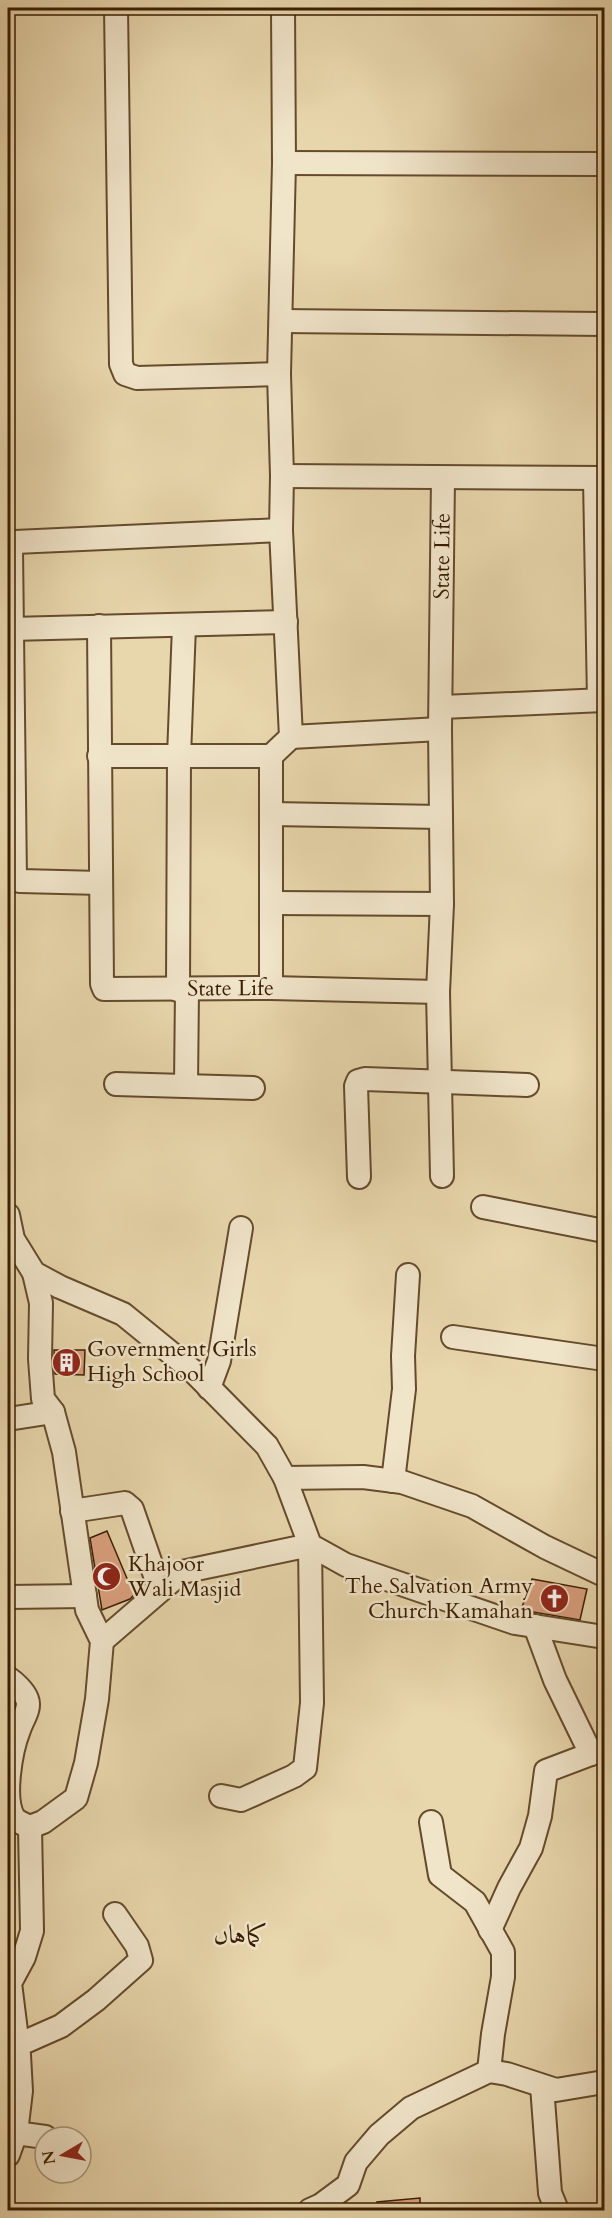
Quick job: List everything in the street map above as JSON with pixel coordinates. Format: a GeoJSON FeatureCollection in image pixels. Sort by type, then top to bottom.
{"type":"FeatureCollection","features":[{"type":"Feature","properties":{"kind":"street"},"geometry":{"type":"LineString","coordinates":[[116,8],[121,364],[125,374],[137,378],[279,374]]}},
{"type":"Feature","properties":{"kind":"street"},"geometry":{"type":"LineString","coordinates":[[283,8],[284,163],[279,374],[281,530],[291,737]]}},
{"type":"Feature","properties":{"kind":"street"},"geometry":{"type":"LineString","coordinates":[[284,163],[604,164]]}},
{"type":"Feature","properties":{"kind":"street"},"geometry":{"type":"LineString","coordinates":[[281,321],[604,324]]}},
{"type":"Feature","properties":{"kind":"street"},"geometry":{"type":"LineString","coordinates":[[99,756],[271,756],[291,737],[602,700],[600,478],[282,476]]}},
{"type":"Feature","properties":{"kind":"street","name":"State Life"},"geometry":{"type":"LineString","coordinates":[[99,626],[100,883],[102,984],[104,989],[271,988],[438,992],[442,904],[443,478]]}},
{"type":"Feature","properties":{"kind":"street"},"geometry":{"type":"LineString","coordinates":[[100,883],[15,880],[11,550],[15,542],[281,530]]}},
{"type":"Feature","properties":{"kind":"street"},"geometry":{"type":"LineString","coordinates":[[11,629],[286,622]]}},
{"type":"Feature","properties":{"kind":"street"},"geometry":{"type":"LineString","coordinates":[[184,626],[179,756],[186,1085]]}},
{"type":"Feature","properties":{"kind":"street"},"geometry":{"type":"LineString","coordinates":[[271,756],[271,988]]}},
{"type":"Feature","properties":{"kind":"street"},"geometry":{"type":"LineString","coordinates":[[272,814],[441,817]]}},
{"type":"Feature","properties":{"kind":"street"},"geometry":{"type":"LineString","coordinates":[[272,903],[442,904]]}},
{"type":"Feature","properties":{"kind":"street"},"geometry":{"type":"LineString","coordinates":[[438,992],[442,1176]]}},
{"type":"Feature","properties":{"kind":"street"},"geometry":{"type":"LineString","coordinates":[[359,1177],[356,1086],[358,1081],[365,1079],[527,1085]]}},
{"type":"Feature","properties":{"kind":"street"},"geometry":{"type":"LineString","coordinates":[[116,1084],[253,1088]]}},
{"type":"Feature","properties":{"kind":"street"},"geometry":{"type":"LineString","coordinates":[[483,1207],[604,1231]]}},
{"type":"Feature","properties":{"kind":"street"},"geometry":{"type":"LineString","coordinates":[[8,1215],[13,1239],[34,1273],[41,1303],[40,1359],[43,1399],[53,1412],[64,1452],[87,1610],[102,1641],[97,1699],[86,1763],[76,1798],[43,1822],[30,1827],[15,1820],[9,1808],[12,1754],[27,1711],[27,1700],[13,1681],[8,1678]]}},
{"type":"Feature","properties":{"kind":"street"},"geometry":{"type":"LineString","coordinates":[[209,1388],[219,1361],[240,1228]]}},
{"type":"Feature","properties":{"kind":"street"},"geometry":{"type":"LineString","coordinates":[[34,1273],[60,1287],[123,1314],[193,1371],[267,1446],[285,1478],[310,1545],[312,1703],[305,1768],[294,1776],[241,1800],[221,1796]]}},
{"type":"Feature","properties":{"kind":"street"},"geometry":{"type":"LineString","coordinates":[[393,1481],[404,1389],[403,1356],[408,1275]]}},
{"type":"Feature","properties":{"kind":"street"},"geometry":{"type":"LineString","coordinates":[[453,1337],[604,1359]]}},
{"type":"Feature","properties":{"kind":"street"},"geometry":{"type":"LineString","coordinates":[[8,1419],[53,1412]]}},
{"type":"Feature","properties":{"kind":"street"},"geometry":{"type":"LineString","coordinates":[[285,1478],[363,1477],[393,1481],[472,1506],[545,1547],[604,1575]]}},
{"type":"Feature","properties":{"kind":"street"},"geometry":{"type":"LineString","coordinates":[[72,1511],[125,1503],[132,1509],[160,1590]]}},
{"type":"Feature","properties":{"kind":"street"},"geometry":{"type":"LineString","coordinates":[[102,1641],[182,1572],[310,1545],[346,1565],[515,1623],[604,1637]]}},
{"type":"Feature","properties":{"kind":"street"},"geometry":{"type":"LineString","coordinates":[[8,1597],[85,1596]]}},
{"type":"Feature","properties":{"kind":"street"},"geometry":{"type":"LineString","coordinates":[[490,1930],[531,1848],[540,1816],[546,1771],[598,1752],[555,1680],[535,1626]]}},
{"type":"Feature","properties":{"kind":"street"},"geometry":{"type":"LineString","coordinates":[[431,1822],[440,1875],[475,1902],[503,1952],[503,1977],[489,2071]]}},
{"type":"Feature","properties":{"kind":"street"},"geometry":{"type":"LineString","coordinates":[[8,2156],[16,2133],[21,2091],[10,1983],[24,1957],[32,1931],[30,1827]]}},
{"type":"Feature","properties":{"kind":"street"},"geometry":{"type":"LineString","coordinates":[[18,2045],[61,2026],[96,2000],[141,1960],[137,1946],[115,1914]]}},
{"type":"Feature","properties":{"kind":"street"},"geometry":{"type":"LineString","coordinates":[[310,2211],[348,2185],[356,2163],[379,2135],[411,2108],[489,2071],[556,2090],[604,2082]]}},
{"type":"Feature","properties":{"kind":"street"},"geometry":{"type":"LineString","coordinates":[[542,2086],[550,2193],[557,2211]]}},
{"type":"Feature","properties":{"kind":"street"},"geometry":{"type":"LineString","coordinates":[[16,2133],[33,2135]]}},
{"type":"Feature","properties":{"kind":"building","name":"Government Girls High School"},"geometry":{"type":"Polygon","coordinates":[[[54,1350],[85,1350],[84,1375],[55,1374],[54,1350]]]}},
{"type":"Feature","properties":{"kind":"building","name":"Khajoor Wali Masjid"},"geometry":{"type":"Polygon","coordinates":[[[107,1531],[134,1595],[130,1599],[102,1610],[90,1538],[107,1531]]]}},
{"type":"Feature","properties":{"kind":"building","name":"The Salvation Army Church Kamahan"},"geometry":{"type":"Polygon","coordinates":[[[532,1579],[587,1589],[580,1620],[521,1610],[532,1579]]]}},
{"type":"Feature","properties":{"kind":"building"},"geometry":{"type":"Polygon","coordinates":[[[420,2198],[420,2211],[378,2211],[377,2202],[420,2198]]]}},
{"type":"Feature","properties":{"kind":"place","name":"Government Girls High School"},"geometry":{"type":"Point","coordinates":[66,1362]}},
{"type":"Feature","properties":{"kind":"place","name":"Khajoor Wali Masjid"},"geometry":{"type":"Point","coordinates":[107,1577]}},
{"type":"Feature","properties":{"kind":"place","name":"The Salvation Army Church Kamahan"},"geometry":{"type":"Point","coordinates":[554,1599]}},
{"type":"Feature","properties":{"kind":"district","name":"کماہاں"},"geometry":{"type":"Point","coordinates":[240,1934]}}]}
